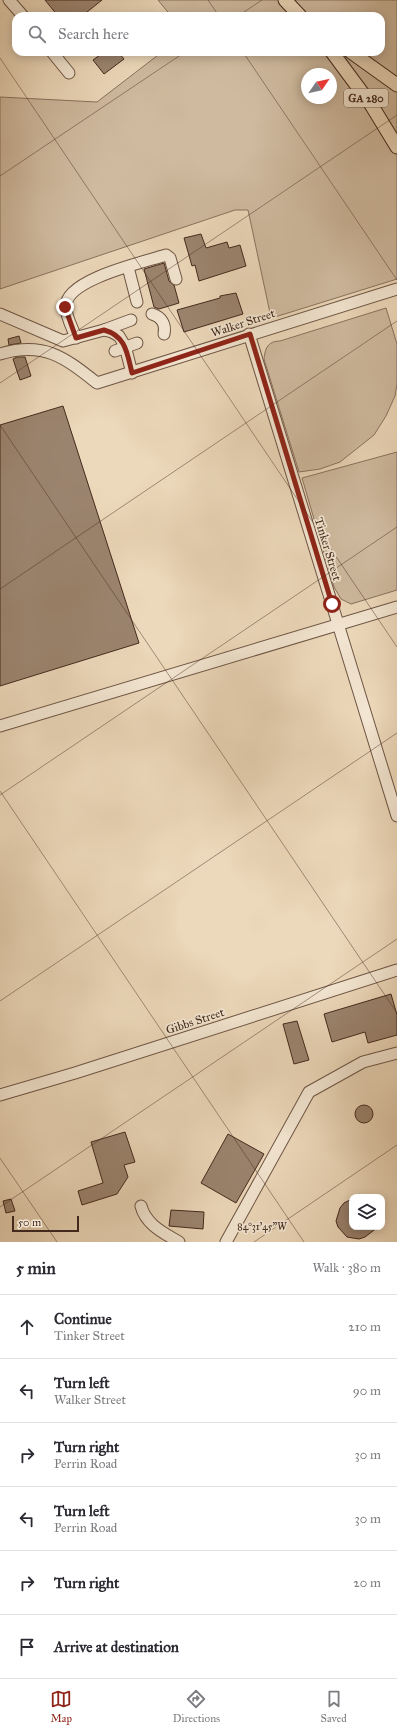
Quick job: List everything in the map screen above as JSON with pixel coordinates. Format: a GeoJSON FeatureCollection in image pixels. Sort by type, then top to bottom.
{"type":"FeatureCollection","features":[{"type":"Feature","properties":{"kind":"main road"},"geometry":{"type":"LineString","coordinates":[[285,0],[296,12]]}},
{"type":"Feature","properties":{"kind":"main road","name":"GA 280"},"geometry":{"type":"LineString","coordinates":[[335,56],[358,87],[397,147]]}},
{"type":"Feature","properties":{"kind":"main road"},"geometry":{"type":"LineString","coordinates":[[356,56],[397,86]]}},
{"type":"Feature","properties":{"kind":"street"},"geometry":{"type":"LineString","coordinates":[[9,0],[20,12]]}},
{"type":"Feature","properties":{"kind":"street"},"geometry":{"type":"LineString","coordinates":[[55,56],[69,73]]}},
{"type":"Feature","properties":{"kind":"street"},"geometry":{"type":"LineString","coordinates":[[76,338],[65,307],[67,300],[82,284],[106,273],[166,256],[170,258],[176,279]]}},
{"type":"Feature","properties":{"kind":"street"},"geometry":{"type":"LineString","coordinates":[[128,267],[137,302]]}},
{"type":"Feature","properties":{"kind":"street","name":"Walker Street"},"geometry":{"type":"LineString","coordinates":[[0,354],[17,349],[50,352],[73,364],[97,383],[397,289]]}},
{"type":"Feature","properties":{"kind":"street"},"geometry":{"type":"LineString","coordinates":[[0,314],[57,339],[67,340],[104,330],[131,320]]}},
{"type":"Feature","properties":{"kind":"street"},"geometry":{"type":"LineString","coordinates":[[152,314],[157,315],[161,319],[165,328],[164,334]]}},
{"type":"Feature","properties":{"kind":"street"},"geometry":{"type":"LineString","coordinates":[[104,330],[119,336],[120,349],[132,373]]}},
{"type":"Feature","properties":{"kind":"street","name":"Tinker Street"},"geometry":{"type":"LineString","coordinates":[[250,334],[397,816]]}},
{"type":"Feature","properties":{"kind":"street"},"geometry":{"type":"LineString","coordinates":[[120,349],[137,343]]}},
{"type":"Feature","properties":{"kind":"street"},"geometry":{"type":"LineString","coordinates":[[0,726],[397,606]]}},
{"type":"Feature","properties":{"kind":"street","name":"Gibbs Street"},"geometry":{"type":"LineString","coordinates":[[0,1095],[76,1073],[397,970]]}},
{"type":"Feature","properties":{"kind":"street"},"geometry":{"type":"LineString","coordinates":[[226,1242],[309,1092],[363,1062],[397,1053]]}},
{"type":"Feature","properties":{"kind":"street"},"geometry":{"type":"LineString","coordinates":[[141,1206],[143,1214],[155,1227],[179,1242]]}},
{"type":"Feature","properties":{"kind":"shaded area"},"geometry":{"type":"Polygon","coordinates":[[[158,0],[397,0],[397,279],[275,317],[270,313],[248,210],[235,210],[0,289],[0,97],[97,102],[157,56],[385,56],[385,12],[168,12],[158,0]]]}},
{"type":"Feature","properties":{"kind":"shaded area"},"geometry":{"type":"Polygon","coordinates":[[[386,308],[397,344],[397,384],[395,396],[386,416],[374,435],[340,462],[320,469],[299,472],[264,359],[266,348],[276,341],[386,308]]]}},
{"type":"Feature","properties":{"kind":"shaded area"},"geometry":{"type":"Polygon","coordinates":[[[397,452],[397,590],[351,604],[341,599],[334,587],[302,478],[397,452]]]}},
{"type":"Feature","properties":{"kind":"building"},"geometry":{"type":"Polygon","coordinates":[[[45,0],[102,0],[87,12],[55,12],[45,0]]]}},
{"type":"Feature","properties":{"kind":"building"},"geometry":{"type":"Polygon","coordinates":[[[98,56],[121,56],[124,59],[104,74],[93,60],[98,56]]]}},
{"type":"Feature","properties":{"kind":"building"},"geometry":{"type":"Polygon","coordinates":[[[201,234],[206,248],[227,242],[229,248],[240,245],[246,266],[199,281],[195,265],[192,266],[184,238],[201,234]]]}},
{"type":"Feature","properties":{"kind":"building"},"geometry":{"type":"Polygon","coordinates":[[[164,263],[169,281],[174,285],[179,303],[159,309],[154,307],[144,269],[164,263]]]}},
{"type":"Feature","properties":{"kind":"building"},"geometry":{"type":"Polygon","coordinates":[[[236,293],[243,314],[184,332],[177,310],[220,298],[220,296],[236,293]]]}},
{"type":"Feature","properties":{"kind":"building"},"geometry":{"type":"Polygon","coordinates":[[[19,336],[21,343],[9,345],[8,339],[19,336]]]}},
{"type":"Feature","properties":{"kind":"building"},"geometry":{"type":"Polygon","coordinates":[[[17,357],[25,357],[31,376],[20,380],[13,359],[17,357]]]}},
{"type":"Feature","properties":{"kind":"building"},"geometry":{"type":"Polygon","coordinates":[[[63,406],[139,643],[0,686],[0,425],[63,406]]]}},
{"type":"Feature","properties":{"kind":"building"},"geometry":{"type":"Polygon","coordinates":[[[391,994],[397,1015],[397,1035],[368,1043],[365,1032],[332,1042],[324,1014],[391,994]]]}},
{"type":"Feature","properties":{"kind":"building"},"geometry":{"type":"Polygon","coordinates":[[[297,1021],[309,1060],[294,1064],[283,1024],[297,1021]]]}},
{"type":"Feature","properties":{"kind":"building"},"geometry":{"type":"Polygon","coordinates":[[[360,1105],[368,1105],[373,1110],[371,1121],[368,1123],[360,1123],[355,1118],[355,1110],[360,1105]]]}},
{"type":"Feature","properties":{"kind":"building"},"geometry":{"type":"Polygon","coordinates":[[[125,1132],[135,1162],[124,1165],[128,1177],[117,1194],[82,1205],[78,1191],[103,1183],[91,1142],[125,1132]]]}},
{"type":"Feature","properties":{"kind":"building"},"geometry":{"type":"Polygon","coordinates":[[[228,1134],[264,1154],[236,1203],[201,1183],[228,1134]]]}},
{"type":"Feature","properties":{"kind":"building"},"geometry":{"type":"Polygon","coordinates":[[[11,1199],[15,1211],[6,1213],[3,1201],[11,1199]]]}},
{"type":"Feature","properties":{"kind":"building"},"geometry":{"type":"Polygon","coordinates":[[[349,1200],[349,1230],[374,1230],[365,1237],[359,1239],[347,1237],[338,1227],[336,1221],[340,1208],[344,1203],[349,1200]]]}},
{"type":"Feature","properties":{"kind":"building"},"geometry":{"type":"Polygon","coordinates":[[[171,1210],[204,1212],[203,1229],[169,1226],[171,1210]]]}},
{"type":"Feature","properties":{"kind":"route"},"geometry":{"type":"LineString","coordinates":[[65,307],[76,338],[104,330],[119,336],[125,346],[132,373],[250,334],[332,604]]}}]}
